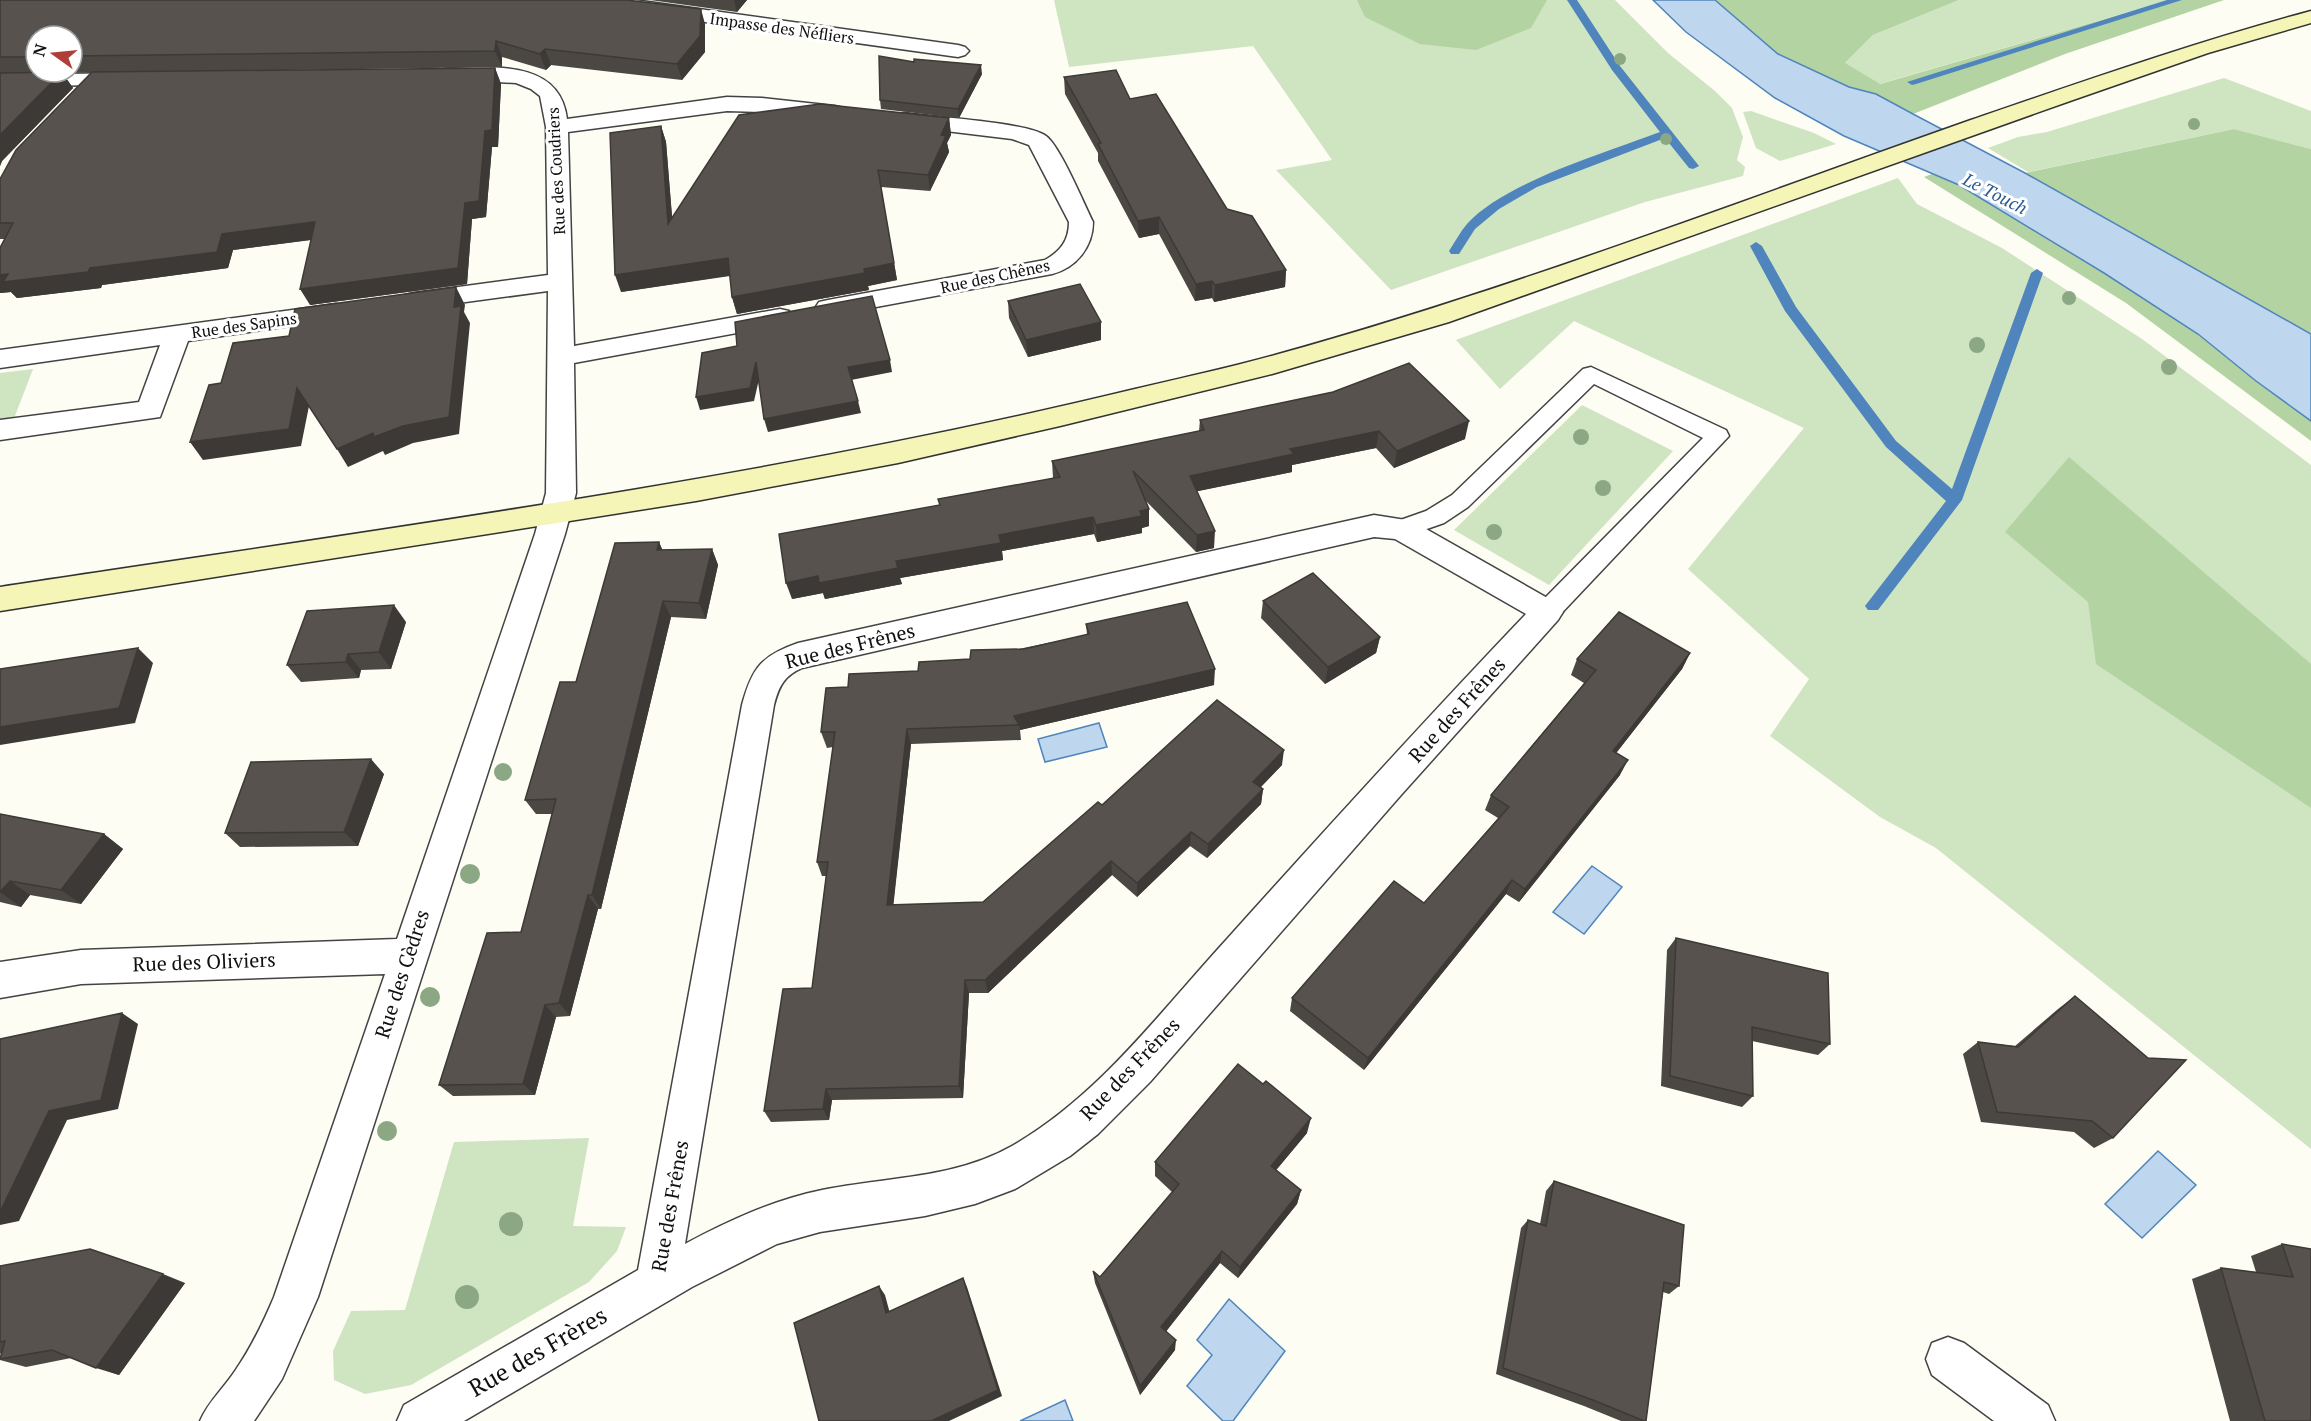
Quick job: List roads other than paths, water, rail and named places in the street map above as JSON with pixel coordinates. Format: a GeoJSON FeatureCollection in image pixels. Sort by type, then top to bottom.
{"type":"FeatureCollection","features":[{"type":"Feature","properties":{"kind":"main road"},"geometry":{"type":"LineString","coordinates":[[0,599],[696,492],[878,457],[1060,417],[1272,365],[1440,316],[2201,49],[2311,17]]}},
{"type":"Feature","properties":{"kind":"street","name":"Impasse des Néfliers"},"geometry":{"type":"LineString","coordinates":[[570,0],[633,6],[958,51]]}},
{"type":"Feature","properties":{"kind":"street","name":"Rue des Coudriers"},"geometry":{"type":"LineString","coordinates":[[424,75],[504,75],[540,85],[553,101],[557,127],[561,281],[561,493],[554,513]]}},
{"type":"Feature","properties":{"kind":"street"},"geometry":{"type":"LineString","coordinates":[[0,81],[155,79]]}},
{"type":"Feature","properties":{"kind":"street"},"geometry":{"type":"LineString","coordinates":[[72,104],[96,80]]}},
{"type":"Feature","properties":{"kind":"street","name":"Rue des Chênes"},"geometry":{"type":"LineString","coordinates":[[557,127],[727,104],[762,105],[1015,133],[1036,140],[1049,154],[1081,222],[1081,231],[1073,250],[1065,259],[1052,266],[561,357]]}},
{"type":"Feature","properties":{"kind":"street","name":"Rue des Sapins"},"geometry":{"type":"LineString","coordinates":[[0,359],[561,281]]}},
{"type":"Feature","properties":{"kind":"street","name":"Rue des Sapins"},"geometry":{"type":"LineString","coordinates":[[0,430],[150,410],[177,334]]}},
{"type":"Feature","properties":{"kind":"street","name":"Rue des Cèdres"},"geometry":{"type":"LineString","coordinates":[[223,1421],[249,1389],[284,1327],[550,534],[554,513]]}},
{"type":"Feature","properties":{"kind":"street","name":"Rue des Frênes"},"geometry":{"type":"LineString","coordinates":[[1374,526],[1401,529],[1547,612],[1427,742],[1106,1100],[1066,1133],[1029,1160],[983,1182],[926,1197],[864,1203],[790,1218],[724,1245],[657,1283],[758,705],[767,676],[774,666],[798,656],[1374,526]]}},
{"type":"Feature","properties":{"kind":"street","name":"Rue des Oliviers"},"geometry":{"type":"LineString","coordinates":[[0,980],[81,967],[408,956]]}},
{"type":"Feature","properties":{"kind":"street","name":"Rue des Frères"},"geometry":{"type":"LineString","coordinates":[[420,1421],[657,1283]]}},
{"type":"Feature","properties":{"kind":"street"},"geometry":{"type":"LineString","coordinates":[[1948,1359],[2032,1421]]}},
{"type":"Feature","properties":{"kind":"lane","name":"Rue des Frênes"},"geometry":{"type":"LineString","coordinates":[[1401,529],[1435,517],[1460,501],[1591,374],[1718,436],[1547,612]]}},
{"type":"Feature","properties":{"kind":"water","name":"Le Touch"},"geometry":{"type":"Polygon","coordinates":[[[1653,0],[1715,0],[1778,54],[1849,87],[1876,94],[2025,173],[2311,334],[2311,421],[2256,381],[2198,334],[2104,273],[1959,185],[1844,136],[1775,98],[1686,32],[1653,0]]]}},
{"type":"Feature","properties":{"kind":"water"},"geometry":{"type":"Polygon","coordinates":[[[1099,723],[1107,747],[1045,762],[1038,739],[1099,723]]]}},
{"type":"Feature","properties":{"kind":"water"},"geometry":{"type":"Polygon","coordinates":[[[1592,866],[1622,887],[1584,934],[1553,912],[1592,866]]]}},
{"type":"Feature","properties":{"kind":"water"},"geometry":{"type":"Polygon","coordinates":[[[2158,1151],[2196,1185],[2142,1238],[2105,1204],[2158,1151]]]}},
{"type":"Feature","properties":{"kind":"water"},"geometry":{"type":"Polygon","coordinates":[[[1229,1299],[1285,1351],[1233,1421],[1223,1421],[1187,1386],[1212,1355],[1197,1340],[1229,1299]]]}},
{"type":"Feature","properties":{"kind":"water"},"geometry":{"type":"Polygon","coordinates":[[[1065,1400],[1073,1421],[1020,1421],[1065,1400]]]}},
{"type":"Feature","properties":{"kind":"waterway"},"geometry":{"type":"LineString","coordinates":[[1572,0],[1616,68],[1693,166]]}},
{"type":"Feature","properties":{"kind":"waterway"},"geometry":{"type":"LineString","coordinates":[[1912,82],[2177,0]]}},
{"type":"Feature","properties":{"kind":"waterway"},"geometry":{"type":"LineString","coordinates":[[1455,251],[1471,227],[1495,206],[1533,185],[1667,133]]}},
{"type":"Feature","properties":{"kind":"waterway"},"geometry":{"type":"LineString","coordinates":[[1756,246],[1790,308],[1891,444],[1955,500]]}},
{"type":"Feature","properties":{"kind":"waterway"},"geometry":{"type":"LineString","coordinates":[[1955,500],[2037,273]]}},
{"type":"Feature","properties":{"kind":"waterway"},"geometry":{"type":"LineString","coordinates":[[1873,606],[1955,500]]}}]}
